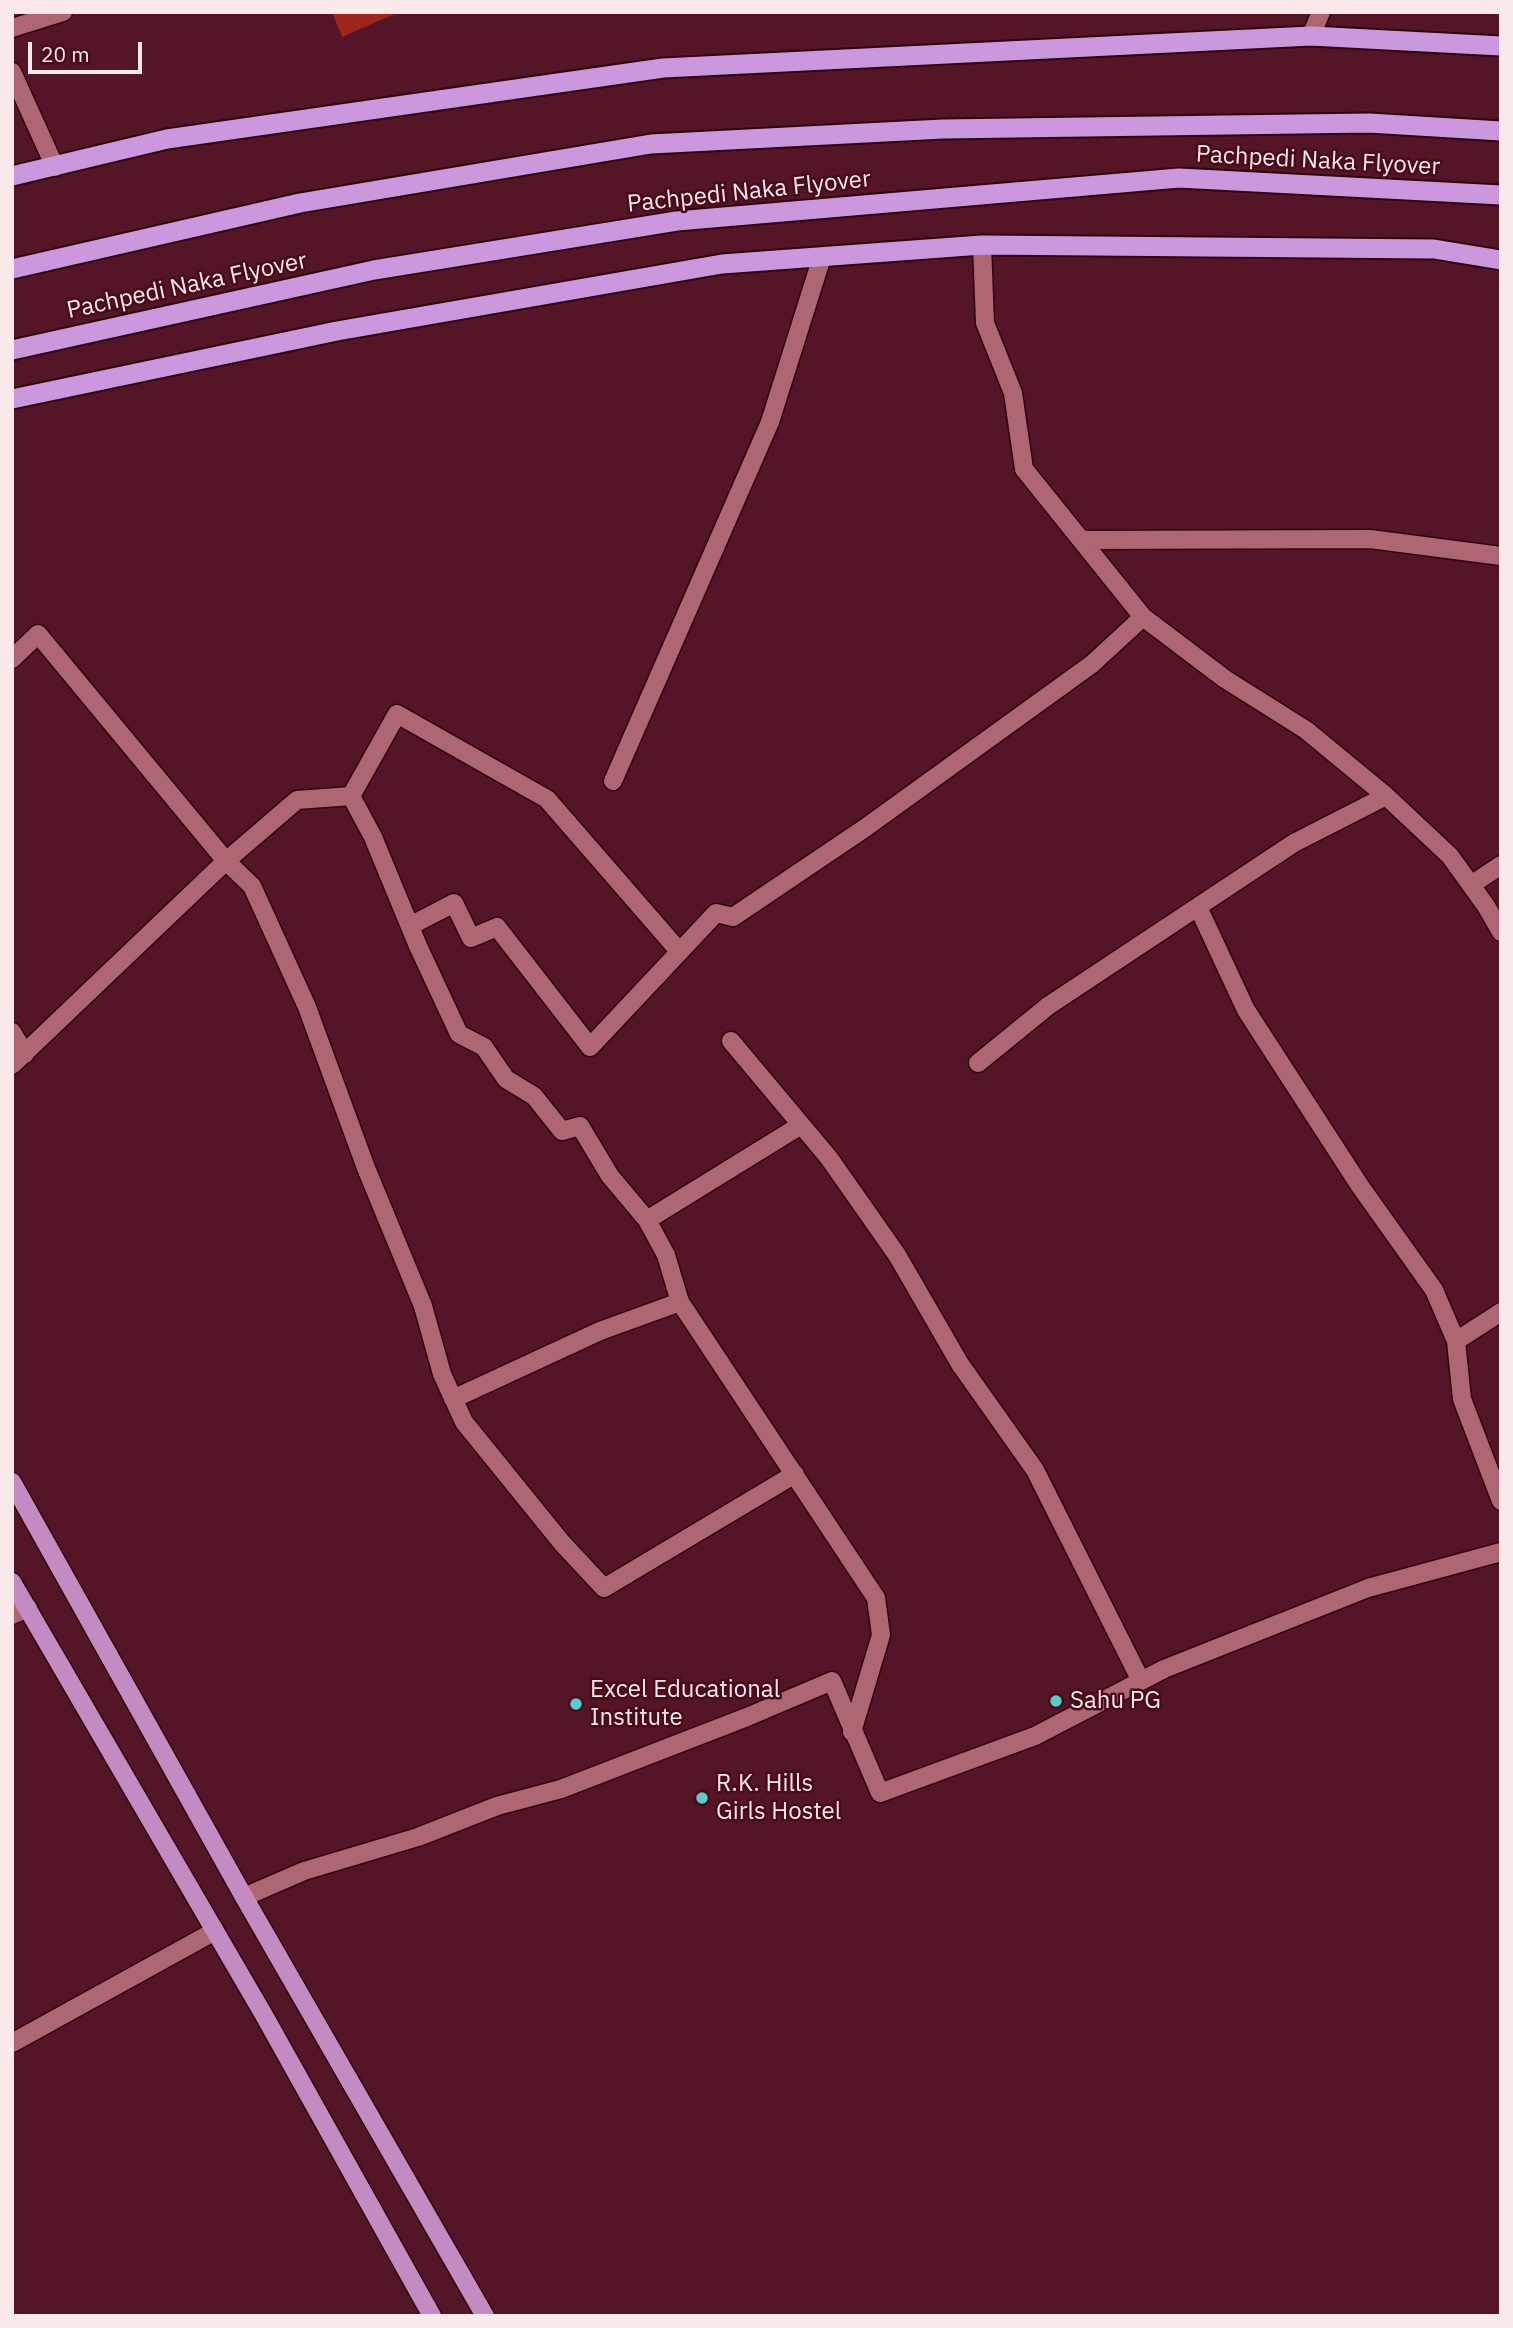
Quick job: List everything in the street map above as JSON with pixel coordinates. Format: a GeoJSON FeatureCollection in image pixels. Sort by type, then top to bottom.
{"type":"FeatureCollection","features":[{"type":"Feature","properties":{"kind":"highway"},"geometry":{"type":"LineString","coordinates":[[12,176],[167,139],[663,68],[1311,36],[1501,46]]}},
{"type":"Feature","properties":{"kind":"highway","name":"Pachpedi Naka Flyover"},"geometry":{"type":"LineString","coordinates":[[12,269],[300,203],[651,144],[943,129],[1369,123],[1501,131]]}},
{"type":"Feature","properties":{"kind":"highway","name":"Pachpedi Naka Flyover"},"geometry":{"type":"LineString","coordinates":[[12,350],[374,270],[677,221],[1179,178],[1501,195]]}},
{"type":"Feature","properties":{"kind":"highway"},"geometry":{"type":"LineString","coordinates":[[12,399],[337,331],[722,264],[982,245],[1434,249],[1501,260]]}},
{"type":"Feature","properties":{"kind":"main road"},"geometry":{"type":"LineString","coordinates":[[12,1482],[244,1897],[485,2316]]}},
{"type":"Feature","properties":{"kind":"main road"},"geometry":{"type":"LineString","coordinates":[[12,1582],[20,1612],[215,1931],[432,2316]]}},
{"type":"Feature","properties":{"kind":"street"},"geometry":{"type":"LineString","coordinates":[[12,29],[63,12]]}},
{"type":"Feature","properties":{"kind":"street"},"geometry":{"type":"LineString","coordinates":[[1311,36],[1321,12]]}},
{"type":"Feature","properties":{"kind":"street"},"geometry":{"type":"LineString","coordinates":[[12,72],[55,167]]}},
{"type":"Feature","properties":{"kind":"street"},"geometry":{"type":"LineString","coordinates":[[982,245],[985,323],[1013,393],[1024,469],[1143,617],[1225,679],[1306,730],[1386,796],[1450,856],[1501,932]]}},
{"type":"Feature","properties":{"kind":"street"},"geometry":{"type":"LineString","coordinates":[[613,781],[770,422],[822,257]]}},
{"type":"Feature","properties":{"kind":"street"},"geometry":{"type":"LineString","coordinates":[[1080,540],[1370,539],[1501,556]]}},
{"type":"Feature","properties":{"kind":"street"},"geometry":{"type":"LineString","coordinates":[[410,926],[454,903],[471,938],[497,927],[590,1047],[716,913],[733,917],[924,787],[1091,664],[1143,617]]}},
{"type":"Feature","properties":{"kind":"street"},"geometry":{"type":"LineString","coordinates":[[12,659],[38,634],[226,861],[252,886],[307,1007],[366,1168],[422,1306],[442,1374],[464,1422],[532,1508],[604,1588],[795,1474]]}},
{"type":"Feature","properties":{"kind":"street"},"geometry":{"type":"LineString","coordinates":[[351,796],[397,714],[547,799],[679,951]]}},
{"type":"Feature","properties":{"kind":"street"},"geometry":{"type":"LineString","coordinates":[[12,1032],[19,1059],[226,861],[298,800],[351,796]]}},
{"type":"Feature","properties":{"kind":"street"},"geometry":{"type":"LineString","coordinates":[[351,796],[373,837],[459,1034],[484,1047],[506,1079],[534,1096],[562,1131],[580,1126],[610,1176],[647,1220],[666,1255],[680,1302],[876,1598],[881,1634],[852,1732]]}},
{"type":"Feature","properties":{"kind":"street"},"geometry":{"type":"LineString","coordinates":[[978,1063],[1048,1006],[1294,844],[1386,796]]}},
{"type":"Feature","properties":{"kind":"street"},"geometry":{"type":"LineString","coordinates":[[1471,885],[1501,865]]}},
{"type":"Feature","properties":{"kind":"street"},"geometry":{"type":"LineString","coordinates":[[1198,907],[1246,1010],[1360,1186],[1434,1290],[1456,1341],[1462,1399],[1501,1501]]}},
{"type":"Feature","properties":{"kind":"street"},"geometry":{"type":"LineString","coordinates":[[731,1041],[829,1158],[897,1255],[960,1364],[1035,1470],[1141,1681]]}},
{"type":"Feature","properties":{"kind":"street"},"geometry":{"type":"LineString","coordinates":[[647,1220],[801,1125]]}},
{"type":"Feature","properties":{"kind":"street"},"geometry":{"type":"LineString","coordinates":[[453,1399],[600,1331],[680,1302]]}},
{"type":"Feature","properties":{"kind":"street"},"geometry":{"type":"LineString","coordinates":[[1456,1341],[1501,1312]]}},
{"type":"Feature","properties":{"kind":"street"},"geometry":{"type":"LineString","coordinates":[[244,1897],[304,1871],[418,1837],[496,1806],[561,1788],[747,1717],[832,1681],[880,1793],[1035,1736],[1141,1681],[1368,1588],[1501,1552]]}},
{"type":"Feature","properties":{"kind":"street"},"geometry":{"type":"LineString","coordinates":[[12,2043],[215,1931]]}},
{"type":"Feature","properties":{"kind":"building"},"geometry":{"type":"Polygon","coordinates":[[[332,12],[399,12],[342,37],[332,12]]]}},
{"type":"Feature","properties":{"kind":"place","name":"Sahu PG"},"geometry":{"type":"Point","coordinates":[1056,1701]}},
{"type":"Feature","properties":{"kind":"place","name":"Excel Educational Institute"},"geometry":{"type":"Point","coordinates":[576,1704]}},
{"type":"Feature","properties":{"kind":"place","name":"R.K. Hills Girls Hostel"},"geometry":{"type":"Point","coordinates":[702,1798]}}]}
